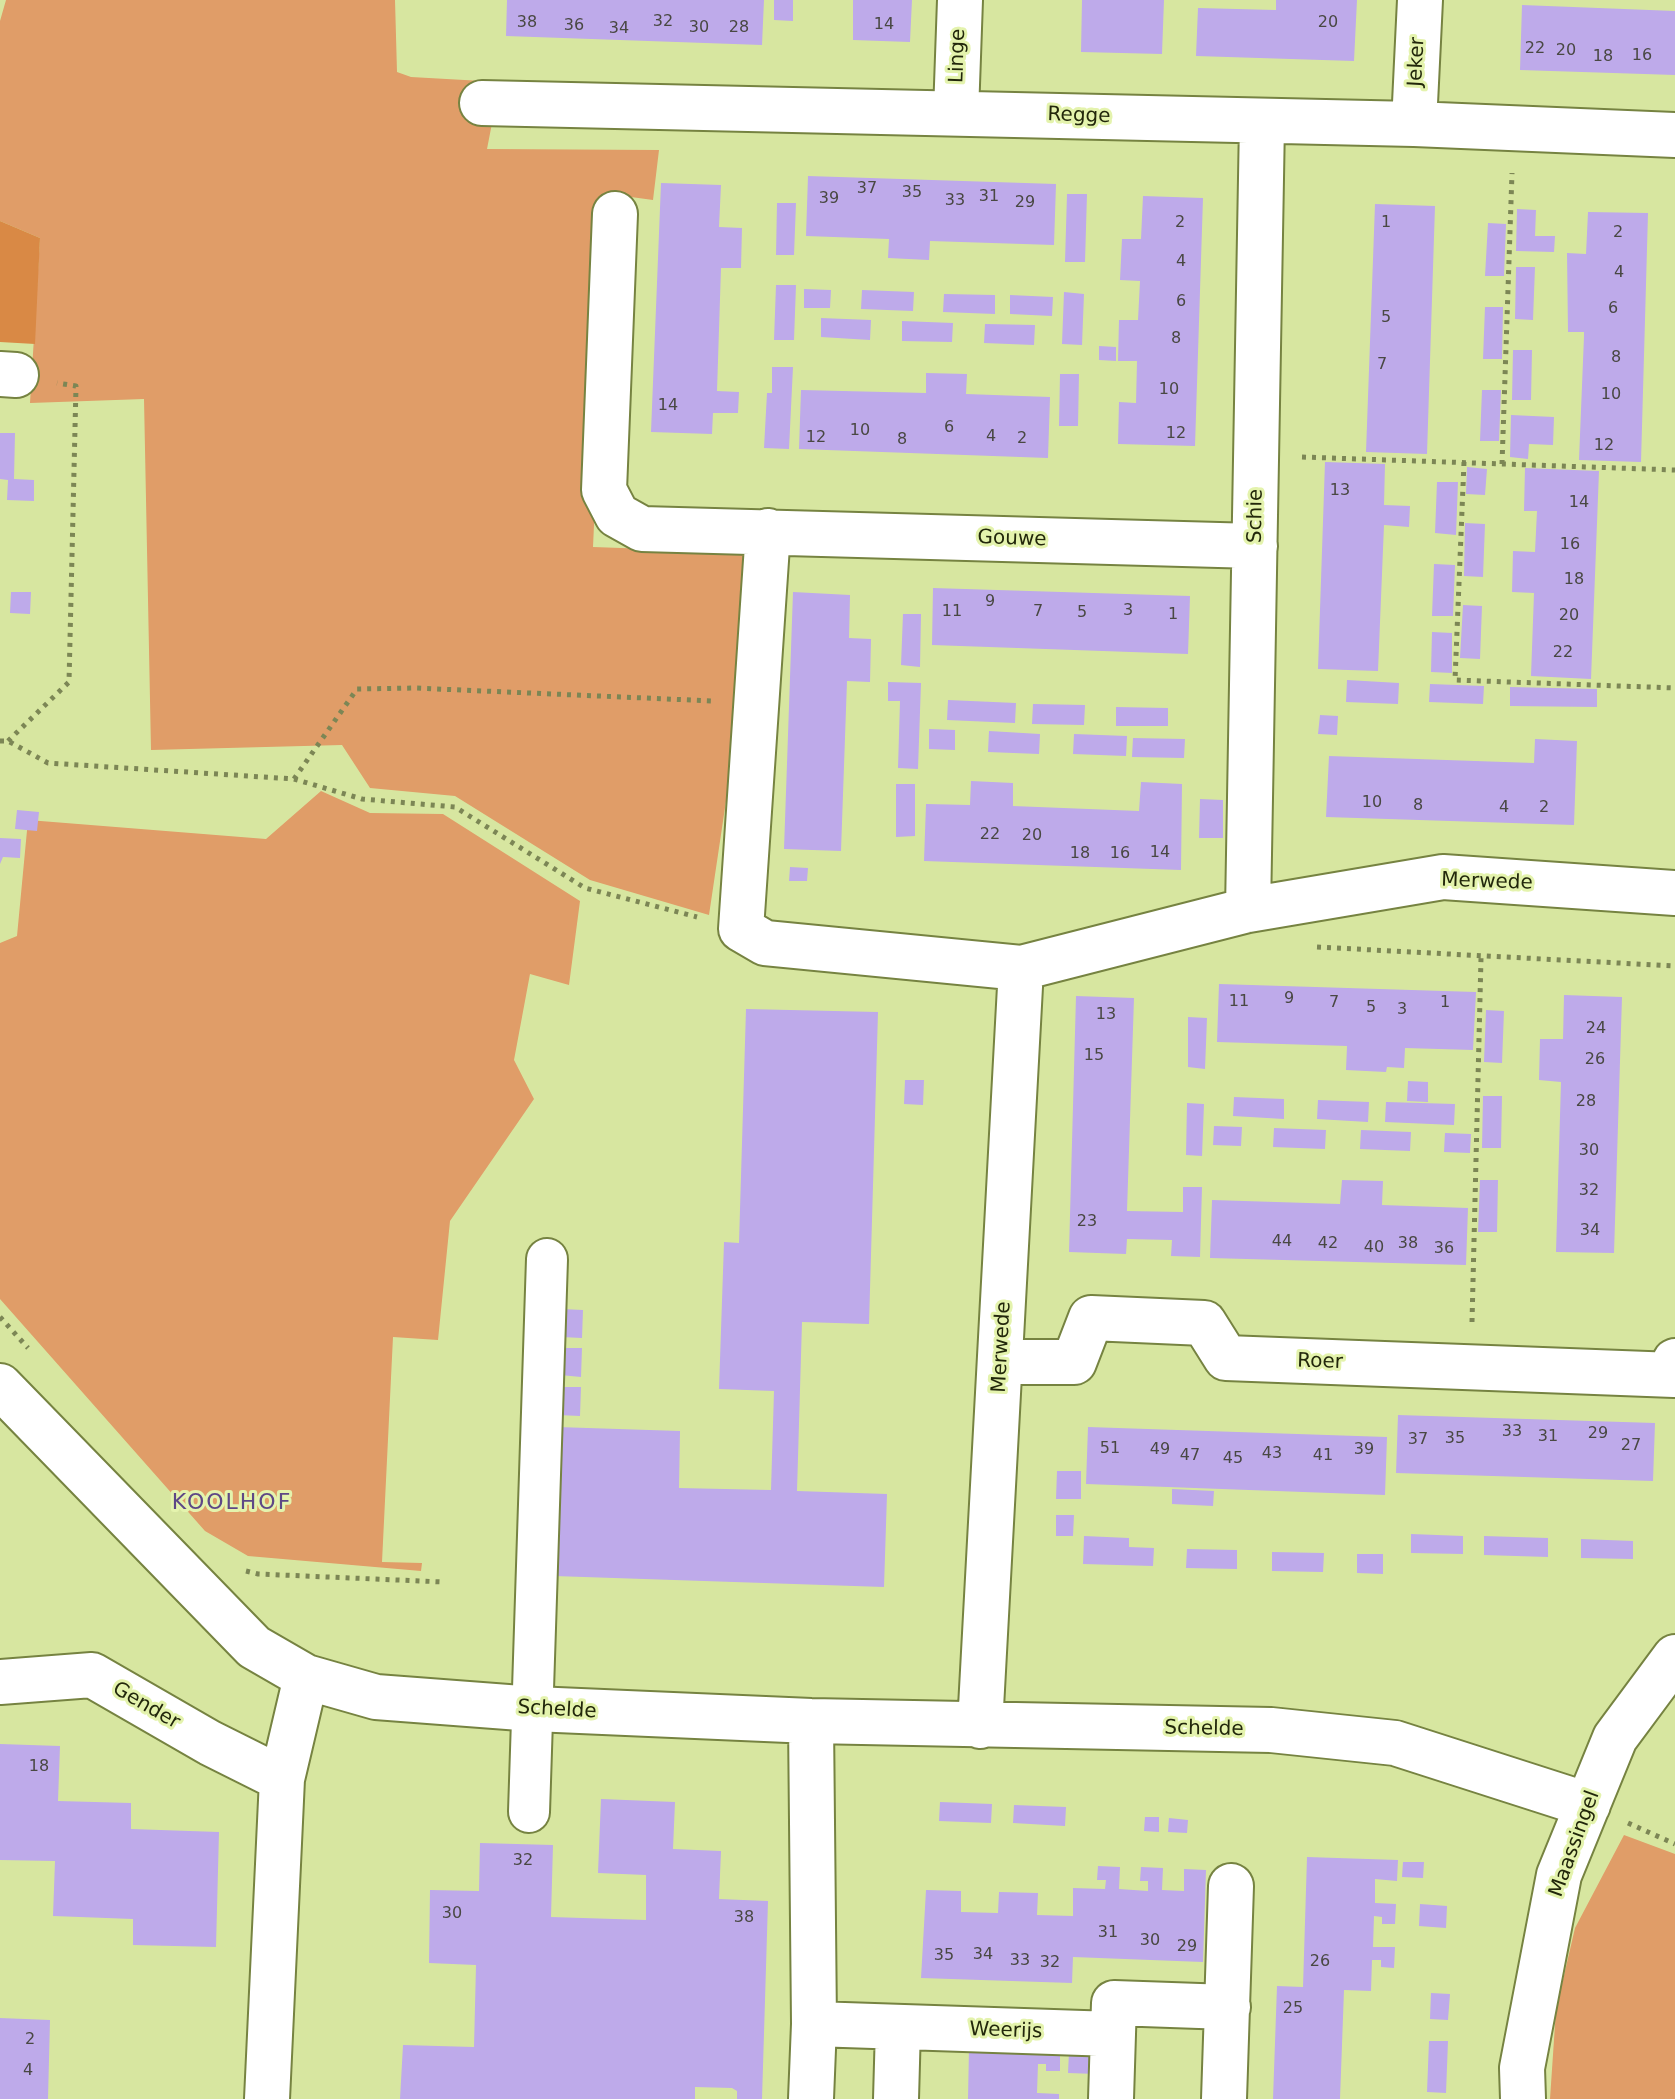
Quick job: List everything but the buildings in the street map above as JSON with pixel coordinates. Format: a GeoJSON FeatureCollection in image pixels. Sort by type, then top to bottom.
{"type":"FeatureCollection","features":[{"type":"Feature","properties":{"kind":"street","name":"Linge"},"geometry":{"type":"LineString","coordinates":[[956,113],[960,0]]}},
{"type":"Feature","properties":{"kind":"street","name":"Jeker"},"geometry":{"type":"LineString","coordinates":[[1414,124],[1420,0]]}},
{"type":"Feature","properties":{"kind":"street","name":"Regge"},"geometry":{"type":"LineString","coordinates":[[482,103],[1414,124],[1675,135]]}},
{"type":"Feature","properties":{"kind":"street","name":"Schie"},"geometry":{"type":"LineString","coordinates":[[1248,910],[1262,122]]}},
{"type":"Feature","properties":{"kind":"street","name":"Gouwe"},"geometry":{"type":"LineString","coordinates":[[615,214],[604,490],[617,515],[642,529],[1255,546]]}},
{"type":"Feature","properties":{"kind":"street"},"geometry":{"type":"LineString","coordinates":[[741,929],[768,531]]}},
{"type":"Feature","properties":{"kind":"street","name":"Merwede"},"geometry":{"type":"LineString","coordinates":[[741,929],[765,943],[1021,968],[1248,910],[1443,877],[1675,893]]}},
{"type":"Feature","properties":{"kind":"street","name":"Merwede"},"geometry":{"type":"LineString","coordinates":[[980,1726],[1021,968]]}},
{"type":"Feature","properties":{"kind":"street"},"geometry":{"type":"LineString","coordinates":[[529,1812],[547,1259]]}},
{"type":"Feature","properties":{"kind":"street","name":"Roer"},"geometry":{"type":"LineString","coordinates":[[1002,1362],[1074,1362],[1091,1318],[1204,1323],[1226,1358],[1674,1375],[1675,1361]]}},
{"type":"Feature","properties":{"kind":"street","name":"Schelde"},"geometry":{"type":"LineString","coordinates":[[0,1386],[254,1647],[306,1677],[376,1697],[534,1709],[811,1721],[1271,1730],[1395,1743],[1588,1805]]}},
{"type":"Feature","properties":{"kind":"street","name":"Maassingel"},"geometry":{"type":"LineString","coordinates":[[1523,2099],[1522,2068],[1559,1875],[1615,1738],[1675,1657]]}},
{"type":"Feature","properties":{"kind":"street","name":"Gender"},"geometry":{"type":"LineString","coordinates":[[0,1682],[92,1675],[210,1743],[282,1779]]}},
{"type":"Feature","properties":{"kind":"street"},"geometry":{"type":"LineString","coordinates":[[267,2099],[282,1779],[306,1677]]}},
{"type":"Feature","properties":{"kind":"street"},"geometry":{"type":"LineString","coordinates":[[811,1721],[814,2024],[811,2099]]}},
{"type":"Feature","properties":{"kind":"street"},"geometry":{"type":"LineString","coordinates":[[1224,2099],[1231,1886]]}},
{"type":"Feature","properties":{"kind":"street"},"geometry":{"type":"LineString","coordinates":[[1111,2099],[1114,2003],[1228,2007]]}},
{"type":"Feature","properties":{"kind":"street","name":"Weerijs"},"geometry":{"type":"LineString","coordinates":[[814,2024],[1113,2034]]}},
{"type":"Feature","properties":{"kind":"street"},"geometry":{"type":"LineString","coordinates":[[896,2099],[898,2027]]}},
{"type":"Feature","properties":{"kind":"path"},"geometry":{"type":"LineString","coordinates":[[1502,464],[1514,128]]}},
{"type":"Feature","properties":{"kind":"path"},"geometry":{"type":"LineString","coordinates":[[8,375],[76,386],[69,682],[8,741]]}},
{"type":"Feature","properties":{"kind":"path"},"geometry":{"type":"LineString","coordinates":[[1257,456],[1675,470]]}},
{"type":"Feature","properties":{"kind":"path"},"geometry":{"type":"LineString","coordinates":[[1464,462],[1455,680],[1675,688]]}},
{"type":"Feature","properties":{"kind":"path"},"geometry":{"type":"LineString","coordinates":[[294,779],[357,689],[415,688],[756,703]]}},
{"type":"Feature","properties":{"kind":"path"},"geometry":{"type":"LineString","coordinates":[[0,741],[8,741],[48,763],[294,779],[362,799],[455,807],[585,888],[741,929]]}},
{"type":"Feature","properties":{"kind":"path"},"geometry":{"type":"LineString","coordinates":[[1313,947],[1675,966]]}},
{"type":"Feature","properties":{"kind":"path"},"geometry":{"type":"LineString","coordinates":[[1471,1367],[1481,958]]}},
{"type":"Feature","properties":{"kind":"path"},"geometry":{"type":"LineString","coordinates":[[0,1317],[32,1352]]}},
{"type":"Feature","properties":{"kind":"path"},"geometry":{"type":"LineString","coordinates":[[235,1567],[258,1574],[444,1582]]}},
{"type":"Feature","properties":{"kind":"shaded area"},"geometry":{"type":"Polygon","coordinates":[[[6,0],[395,0],[397,72],[411,77],[500,82],[487,149],[659,150],[653,200],[609,194],[593,547],[763,553],[709,915],[590,880],[455,796],[370,788],[342,745],[151,750],[144,399],[30,403],[40,238],[0,221],[0,21],[6,0]]]}},
{"type":"Feature","properties":{"kind":"shaded area"},"geometry":{"type":"Polygon","coordinates":[[[0,221],[40,238],[35,344],[0,342],[0,221]]]}},
{"type":"Feature","properties":{"kind":"shaded area"},"geometry":{"type":"Polygon","coordinates":[[[321,791],[370,813],[443,814],[580,901],[569,985],[530,974],[514,1060],[534,1099],[450,1221],[438,1340],[393,1337],[382,1562],[422,1563],[421,1571],[248,1556],[205,1531],[0,1299],[0,943],[17,936],[28,820],[266,839],[321,791]]]}},
{"type":"Feature","properties":{"kind":"shaded area"},"geometry":{"type":"Polygon","coordinates":[[[1624,1835],[1675,1854],[1675,2099],[1550,2099],[1556,2010],[1575,1928],[1624,1835]]]}},
{"type":"Feature","properties":{"kind":"district","name":"KOOLHOF"},"geometry":{"type":"Point","coordinates":[232,1503]}}]}
